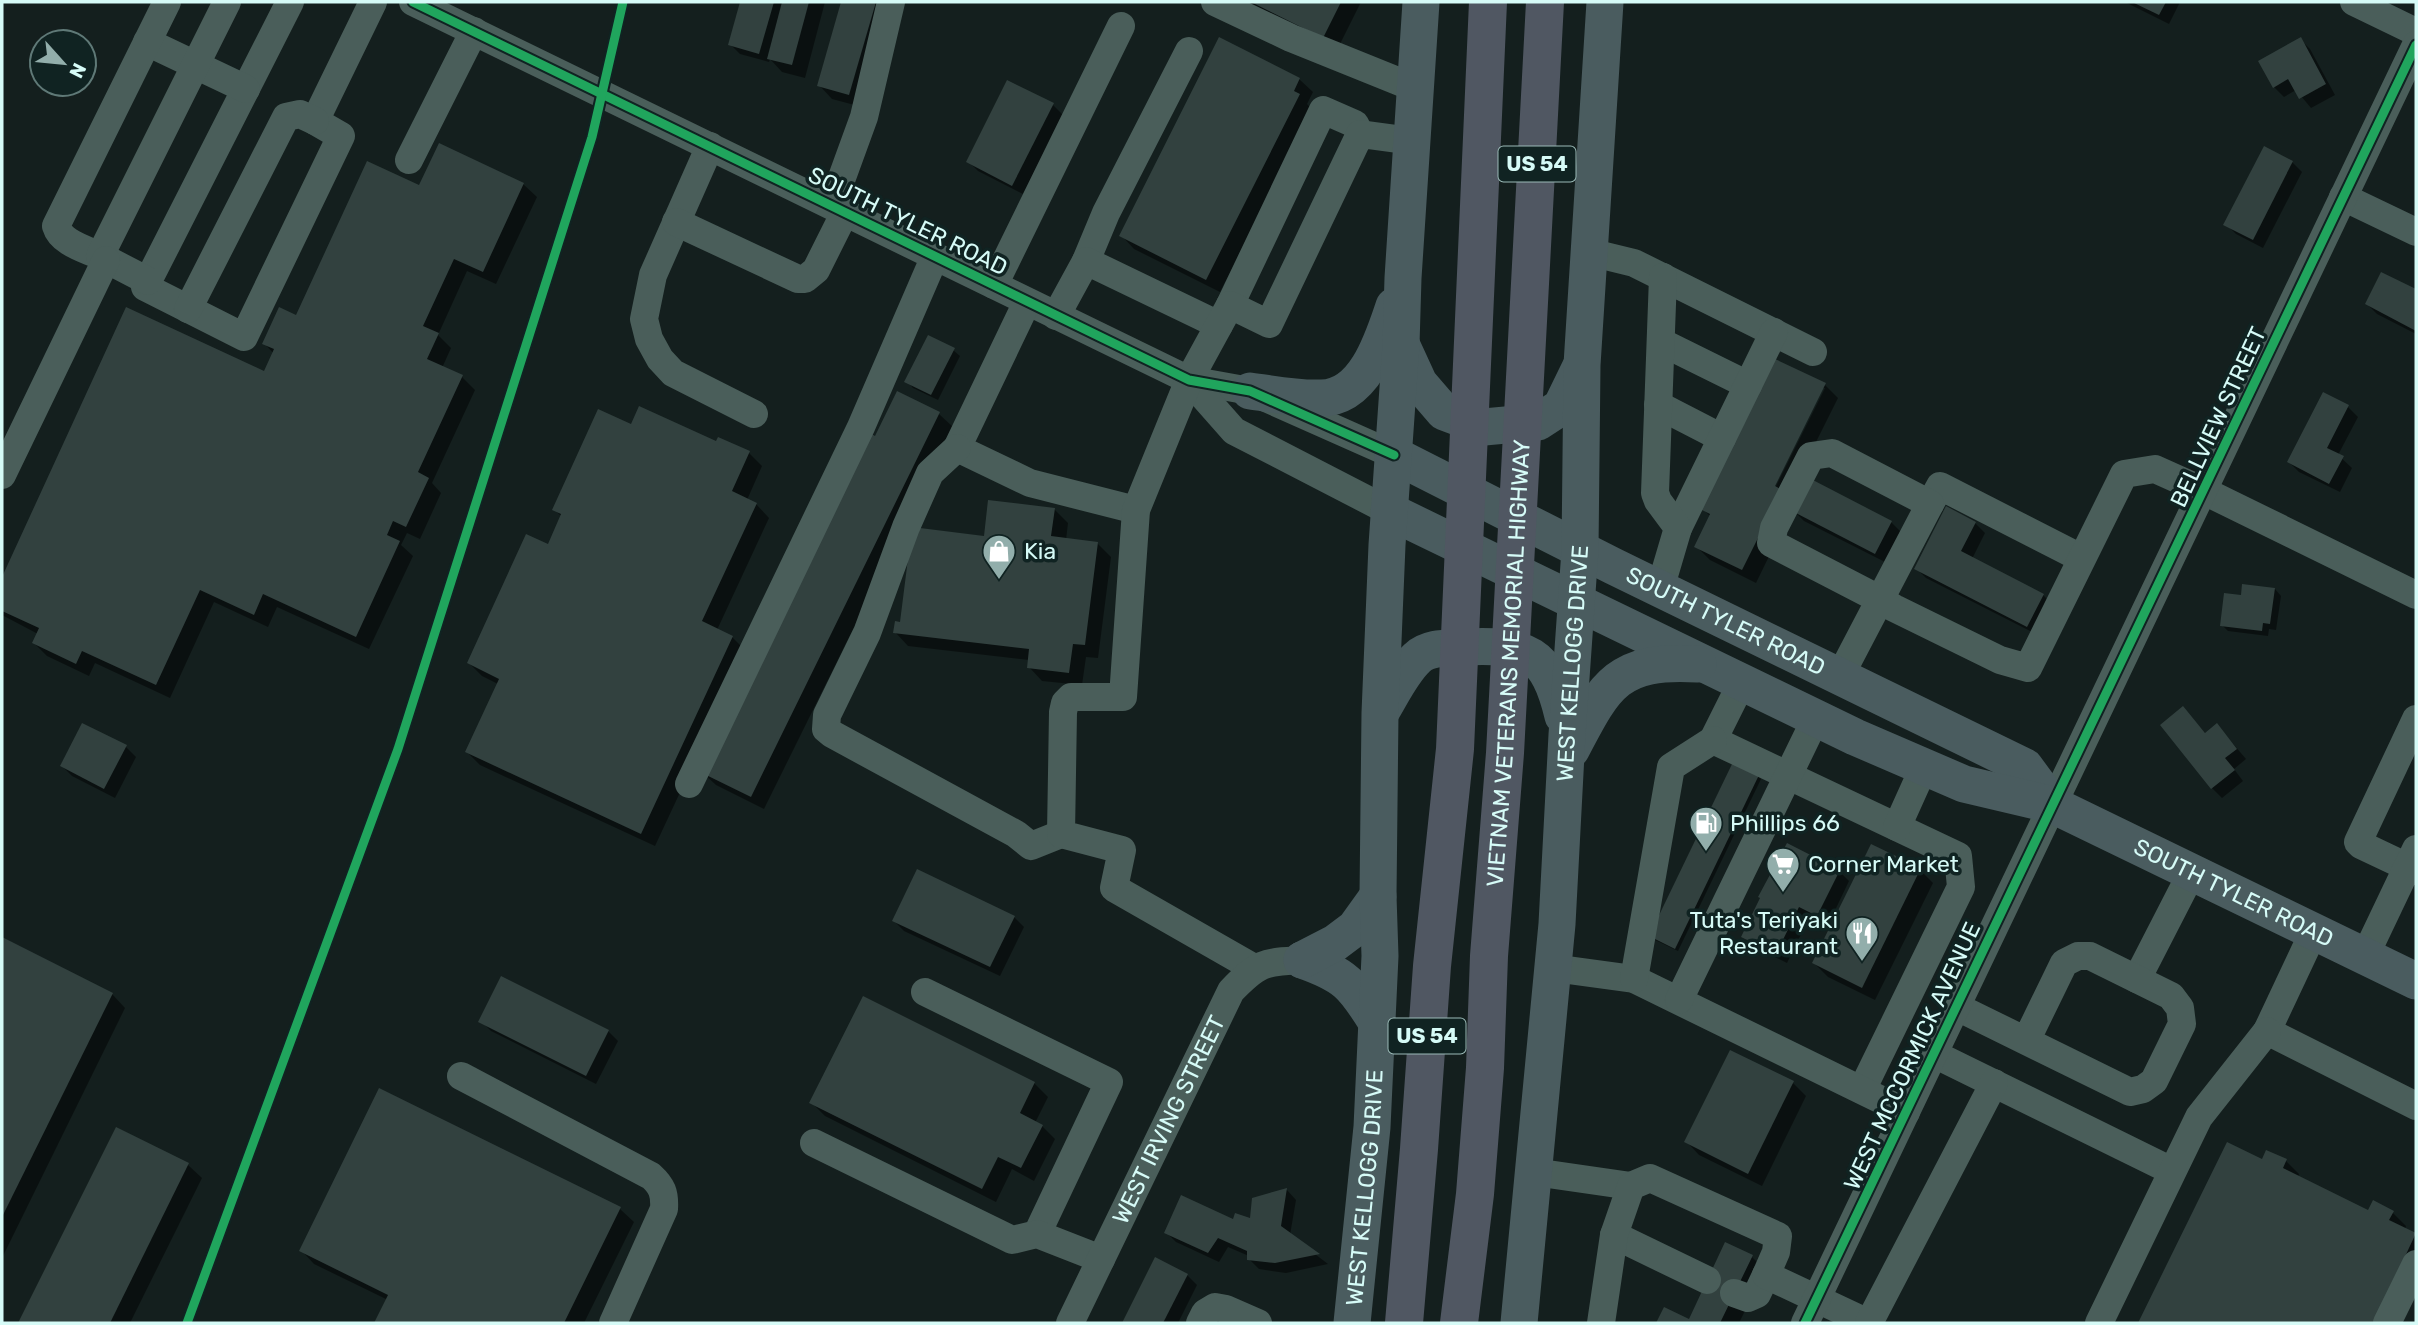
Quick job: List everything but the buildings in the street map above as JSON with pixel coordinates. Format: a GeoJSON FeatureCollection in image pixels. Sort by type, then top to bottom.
{"type":"FeatureCollection","features":[{"type":"Feature","properties":{"kind":"highway","name":"VIETNAM VETERANS MEMORIAL HIGHWAY"},"geometry":{"type":"LineString","coordinates":[[1404,1323],[1432,966],[1455,749],[1488,2]]}},
{"type":"Feature","properties":{"kind":"highway","name":"VIETNAM VETERANS MEMORIAL HIGHWAY"},"geometry":{"type":"LineString","coordinates":[[1459,1323],[1476,1181],[1485,1068],[1489,956],[1505,753],[1545,2]]}},
{"type":"Feature","properties":{"kind":"main road","name":"WEST KELLOGG DRIVE"},"geometry":{"type":"LineString","coordinates":[[1352,1323],[1372,1127],[1380,956],[1380,713],[1389,511],[1421,2]]}},
{"type":"Feature","properties":{"kind":"main road","name":"WEST KELLOGG DRIVE"},"geometry":{"type":"LineString","coordinates":[[1519,1323],[1553,968],[1580,550],[1582,365],[1605,2]]}},
{"type":"Feature","properties":{"kind":"main road"},"geometry":{"type":"LineString","coordinates":[[1250,391],[1323,399],[1349,388],[1361,376],[1381,343],[1403,278]]}},
{"type":"Feature","properties":{"kind":"main road"},"geometry":{"type":"LineString","coordinates":[[1401,345],[1419,383],[1444,412],[1484,427],[1538,422],[1561,407],[1582,365]]}},
{"type":"Feature","properties":{"kind":"main road","name":"SOUTH TYLER ROAD"},"geometry":{"type":"LineString","coordinates":[[1394,455],[1580,550],[2025,767],[2053,805]]}},
{"type":"Feature","properties":{"kind":"main road","name":"SOUTH TYLER ROAD"},"geometry":{"type":"LineString","coordinates":[[1389,511],[1816,718],[1964,784],[2053,805],[2416,981]]}},
{"type":"Feature","properties":{"kind":"main road"},"geometry":{"type":"LineString","coordinates":[[1380,713],[1418,656],[1437,649],[1498,646],[1522,652],[1542,664],[1556,687],[1566,748]]}},
{"type":"Feature","properties":{"kind":"main road"},"geometry":{"type":"LineString","coordinates":[[1566,748],[1619,677],[1642,667],[1673,663],[1706,665]]}},
{"type":"Feature","properties":{"kind":"main road"},"geometry":{"type":"LineString","coordinates":[[1302,960],[1335,943],[1355,928],[1378,897]]}},
{"type":"Feature","properties":{"kind":"main road"},"geometry":{"type":"LineString","coordinates":[[1302,960],[1331,970],[1349,982],[1377,1023]]}},
{"type":"Feature","properties":{"kind":"street"},"geometry":{"type":"LineString","coordinates":[[148,281],[67,240],[58,232],[57,226],[167,2]]}},
{"type":"Feature","properties":{"kind":"street"},"geometry":{"type":"LineString","coordinates":[[2,475],[227,2]]}},
{"type":"Feature","properties":{"kind":"street"},"geometry":{"type":"LineString","coordinates":[[188,309],[286,117],[295,114],[315,121],[341,136],[244,337],[188,309],[145,287],[290,2]]}},
{"type":"Feature","properties":{"kind":"street"},"geometry":{"type":"LineString","coordinates":[[315,121],[373,2]]}},
{"type":"Feature","properties":{"kind":"street","name":"SOUTH TYLER ROAD"},"geometry":{"type":"LineString","coordinates":[[413,2],[461,18],[710,146],[1189,380],[1250,391],[1394,455]]}},
{"type":"Feature","properties":{"kind":"street"},"geometry":{"type":"LineString","coordinates":[[676,222],[797,279],[805,279],[816,270],[839,209],[891,2]]}},
{"type":"Feature","properties":{"kind":"street"},"geometry":{"type":"LineString","coordinates":[[1215,2],[1291,38],[1415,88]]}},
{"type":"Feature","properties":{"kind":"street"},"geometry":{"type":"LineString","coordinates":[[2354,2],[2416,33]]}},
{"type":"Feature","properties":{"kind":"street"},"geometry":{"type":"LineString","coordinates":[[409,160],[461,18]]}},
{"type":"Feature","properties":{"kind":"street"},"geometry":{"type":"LineString","coordinates":[[994,285],[1121,26]]}},
{"type":"Feature","properties":{"kind":"street"},"geometry":{"type":"LineString","coordinates":[[147,42],[246,89]]}},
{"type":"Feature","properties":{"kind":"street","name":"BELLVIEW STREET"},"geometry":{"type":"LineString","coordinates":[[2053,805],[2416,45]]}},
{"type":"Feature","properties":{"kind":"street"},"geometry":{"type":"LineString","coordinates":[[1056,316],[1086,261],[1107,213],[1189,51]]}},
{"type":"Feature","properties":{"kind":"street"},"geometry":{"type":"LineString","coordinates":[[1061,834],[1065,703],[1071,696],[1078,695],[1123,697],[1136,510],[1189,380],[1224,315],[1322,110],[1355,124],[1360,134]]}},
{"type":"Feature","properties":{"kind":"street"},"geometry":{"type":"LineString","coordinates":[[1086,261],[1224,315],[1269,324],[1360,134]]}},
{"type":"Feature","properties":{"kind":"street"},"geometry":{"type":"LineString","coordinates":[[1360,134],[1412,141]]}},
{"type":"Feature","properties":{"kind":"street"},"geometry":{"type":"LineString","coordinates":[[710,146],[653,275],[644,319],[649,339],[660,359],[673,373],[754,414]]}},
{"type":"Feature","properties":{"kind":"street"},"geometry":{"type":"LineString","coordinates":[[2343,197],[2416,233]]}},
{"type":"Feature","properties":{"kind":"street"},"geometry":{"type":"LineString","coordinates":[[1589,252],[1634,263],[1813,352]]}},
{"type":"Feature","properties":{"kind":"street"},"geometry":{"type":"LineString","coordinates":[[689,784],[861,427],[935,256]]}},
{"type":"Feature","properties":{"kind":"street"},"geometry":{"type":"LineString","coordinates":[[1663,277],[1656,493],[1658,501],[1678,528]]}},
{"type":"Feature","properties":{"kind":"street"},"geometry":{"type":"LineString","coordinates":[[1027,302],[957,448],[930,473],[906,527],[867,633],[827,715],[826,729],[1016,834],[1031,846],[1061,834],[1122,850],[1114,888],[1254,968],[1280,961],[1302,960]]}},
{"type":"Feature","properties":{"kind":"street"},"geometry":{"type":"LineString","coordinates":[[1660,589],[1678,528],[1774,332]]}},
{"type":"Feature","properties":{"kind":"street"},"geometry":{"type":"LineString","coordinates":[[1661,342],[1748,385]]}},
{"type":"Feature","properties":{"kind":"street","name":"SOUTH TYLER ROAD"},"geometry":{"type":"LineString","coordinates":[[1189,380],[1234,431],[1389,511]]}},
{"type":"Feature","properties":{"kind":"street"},"geometry":{"type":"LineString","coordinates":[[1658,404],[1722,438]]}},
{"type":"Feature","properties":{"kind":"street"},"geometry":{"type":"LineString","coordinates":[[957,448],[1030,483],[1136,510]]}},
{"type":"Feature","properties":{"kind":"street"},"geometry":{"type":"LineString","coordinates":[[1930,504],[1832,453],[1811,456],[1774,528],[1771,542],[2000,660],[2028,668],[2124,474],[2155,469],[2416,595]]}},
{"type":"Feature","properties":{"kind":"street"},"geometry":{"type":"LineString","coordinates":[[1839,678],[1940,486],[2081,558]]}},
{"type":"Feature","properties":{"kind":"street"},"geometry":{"type":"LineString","coordinates":[[1634,979],[1671,767],[1713,740],[1742,682]]}},
{"type":"Feature","properties":{"kind":"street"},"geometry":{"type":"LineString","coordinates":[[1679,1000],[1816,718]]}},
{"type":"Feature","properties":{"kind":"street"},"geometry":{"type":"LineString","coordinates":[[2365,956],[2413,862],[2361,845],[2358,838],[2416,719]]}},
{"type":"Feature","properties":{"kind":"street"},"geometry":{"type":"LineString","coordinates":[[1713,740],[1958,856],[1961,887],[1862,1090]]}},
{"type":"Feature","properties":{"kind":"street"},"geometry":{"type":"LineString","coordinates":[[1897,827],[1924,767]]}},
{"type":"Feature","properties":{"kind":"street","name":"WEST MCCORMICK AVENUE"},"geometry":{"type":"LineString","coordinates":[[1805,1323],[2053,805]]}},
{"type":"Feature","properties":{"kind":"street"},"geometry":{"type":"LineString","coordinates":[[2137,979],[2192,872]]}},
{"type":"Feature","properties":{"kind":"street"},"geometry":{"type":"LineString","coordinates":[[2099,1323],[2199,1117],[2267,1031],[2314,931]]}},
{"type":"Feature","properties":{"kind":"street"},"geometry":{"type":"LineString","coordinates":[[1956,1007],[2130,1093],[2143,1089],[2154,1081],[2182,1024],[2180,1008],[2171,996],[2090,956],[2078,956],[2064,963],[2026,1041]]}},
{"type":"Feature","properties":{"kind":"street","name":"WEST IRVING STREET"},"geometry":{"type":"LineString","coordinates":[[1070,1323],[1231,991],[1254,968]]}},
{"type":"Feature","properties":{"kind":"street"},"geometry":{"type":"LineString","coordinates":[[1553,968],[1634,979],[1906,1112]]}},
{"type":"Feature","properties":{"kind":"street"},"geometry":{"type":"LineString","coordinates":[[925,992],[1109,1082],[1037,1234]]}},
{"type":"Feature","properties":{"kind":"street"},"geometry":{"type":"LineString","coordinates":[[2267,1031],[2416,1106]]}},
{"type":"Feature","properties":{"kind":"street"},"geometry":{"type":"LineString","coordinates":[[1934,1054],[2172,1171]]}},
{"type":"Feature","properties":{"kind":"street"},"geometry":{"type":"LineString","coordinates":[[461,1076],[650,1176],[661,1185],[665,1195],[664,1209],[613,1323]]}},
{"type":"Feature","properties":{"kind":"street"},"geometry":{"type":"LineString","coordinates":[[1766,1275],[1869,1323],[1994,1083]]}},
{"type":"Feature","properties":{"kind":"street"},"geometry":{"type":"LineString","coordinates":[[814,1143],[1012,1240],[1037,1234],[1101,1259]]}},
{"type":"Feature","properties":{"kind":"street"},"geometry":{"type":"LineString","coordinates":[[1534,1172],[1631,1186],[1650,1178],[1778,1236],[1776,1252],[1757,1294],[1748,1298],[1734,1293]]}},
{"type":"Feature","properties":{"kind":"street"},"geometry":{"type":"LineString","coordinates":[[1601,1323],[1614,1235],[1631,1186]]}},
{"type":"Feature","properties":{"kind":"street"},"geometry":{"type":"LineString","coordinates":[[1614,1235],[1707,1280]]}},
{"type":"Feature","properties":{"kind":"street"},"geometry":{"type":"LineString","coordinates":[[2387,1323],[2416,1264]]}},
{"type":"Feature","properties":{"kind":"street"},"geometry":{"type":"LineString","coordinates":[[1200,1323],[1205,1313],[1215,1307],[1258,1323]]}},
{"type":"Feature","properties":{"kind":"cycle path"},"geometry":{"type":"LineString","coordinates":[[413,2],[1189,380],[1250,391],[1394,455]]}},
{"type":"Feature","properties":{"kind":"cycle path"},"geometry":{"type":"LineString","coordinates":[[187,1323],[398,749],[592,137],[623,2]]}},
{"type":"Feature","properties":{"kind":"cycle path"},"geometry":{"type":"LineString","coordinates":[[1805,1323],[2416,45]]}},
{"type":"Feature","properties":{"kind":"place","name":"Kia"},"geometry":{"type":"Point","coordinates":[999,581]}},
{"type":"Feature","properties":{"kind":"place","name":"Phillips 66"},"geometry":{"type":"Point","coordinates":[1706,853]}},
{"type":"Feature","properties":{"kind":"place","name":"Corner Market"},"geometry":{"type":"Point","coordinates":[1783,894]}},
{"type":"Feature","properties":{"kind":"place","name":"Tuta's Teriyaki Restaurant"},"geometry":{"type":"Point","coordinates":[1862,963]}}]}
